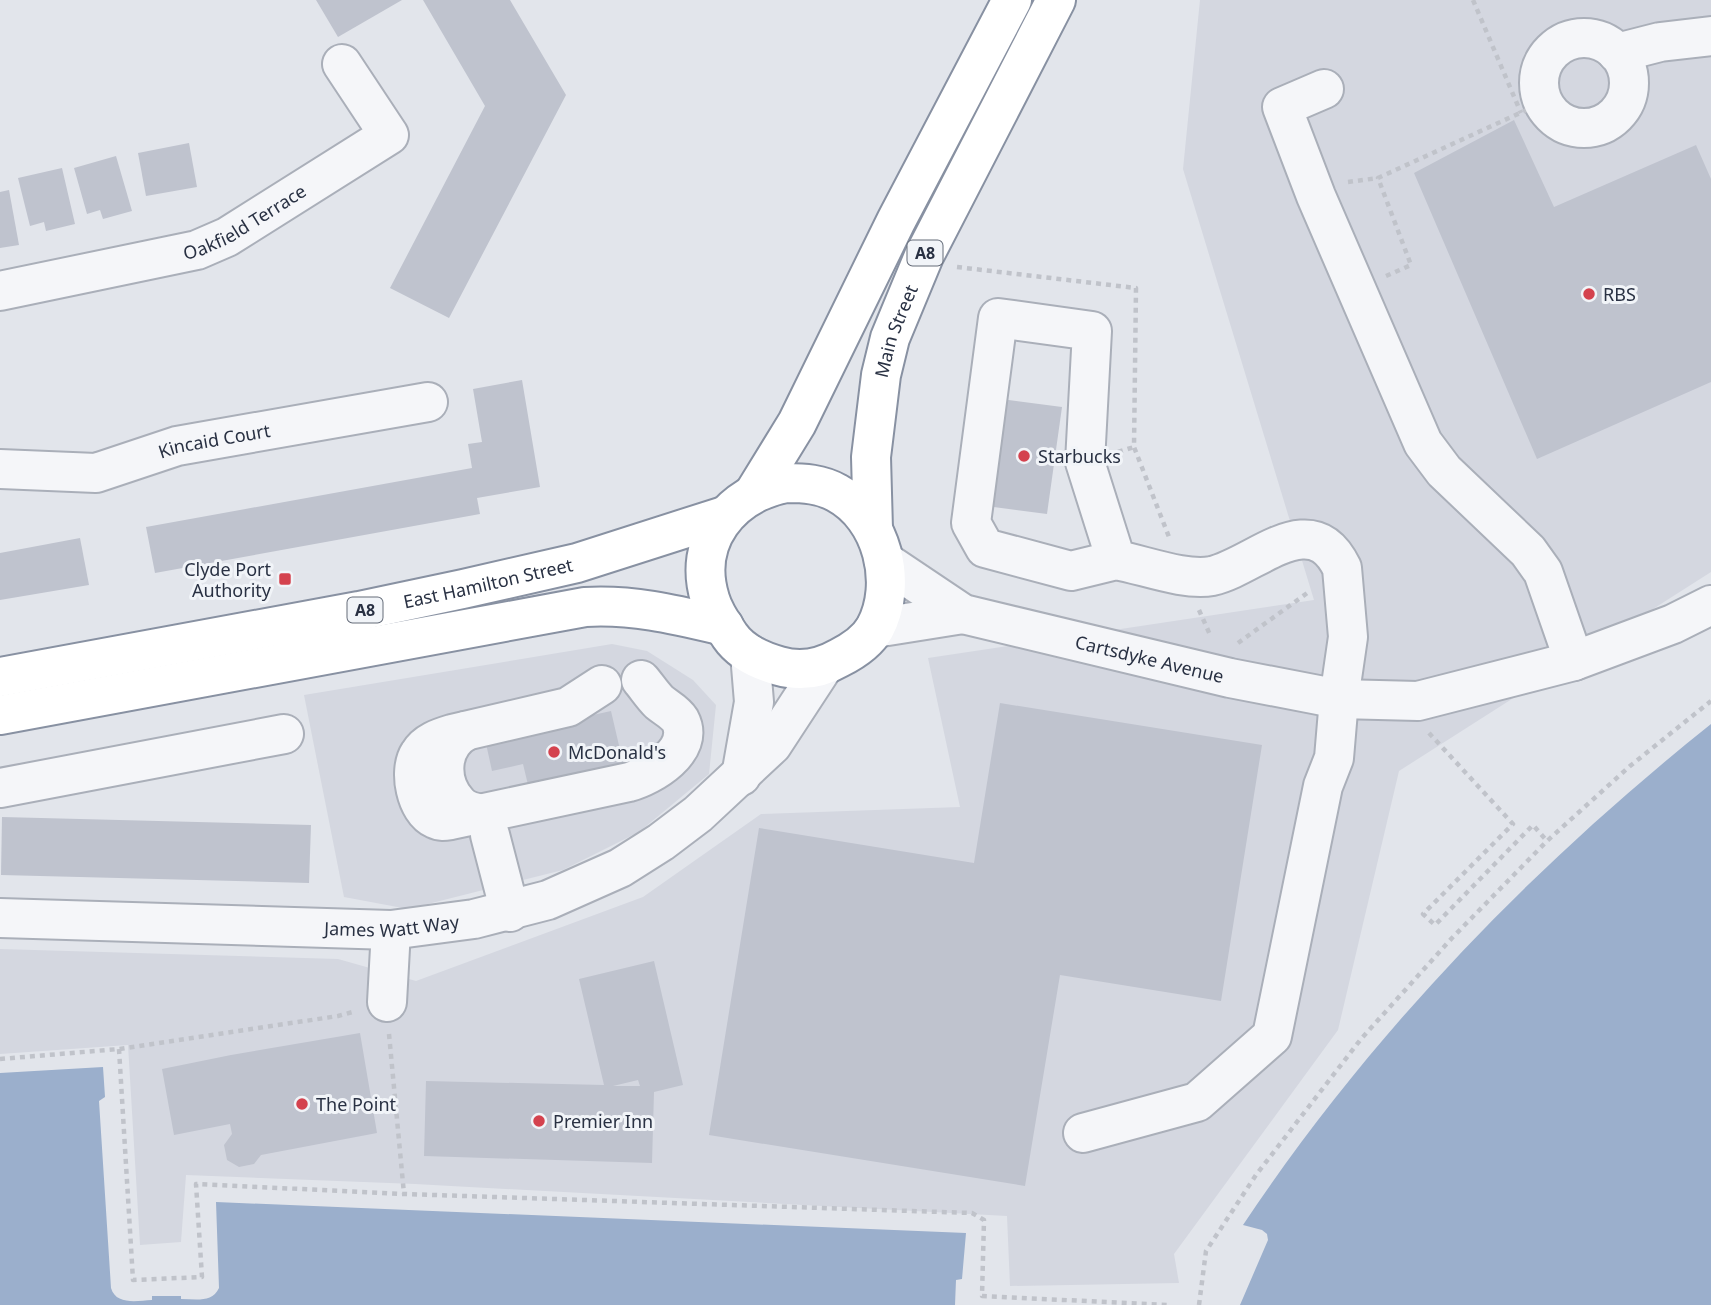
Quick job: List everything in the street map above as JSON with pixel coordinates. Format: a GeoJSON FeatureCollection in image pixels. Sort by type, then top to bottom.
{"type":"FeatureCollection","features":[{"type":"Feature","properties":{"kind":"highway","name":"A8"},"geometry":{"type":"LineString","coordinates":[[754,493],[797,423],[896,221],[1012,0]]}},
{"type":"Feature","properties":{"kind":"highway","name":"Main Street"},"geometry":{"type":"LineString","coordinates":[[878,545],[871,457],[879,387],[890,338],[924,256],[1056,0]]}},
{"type":"Feature","properties":{"kind":"highway","name":"A8"},"geometry":{"type":"LineString","coordinates":[[786,483],[821,486],[851,502],[864,515],[878,545],[886,592],[875,628],[857,649],[823,667],[791,670],[770,664],[734,642],[710,601],[706,584],[708,548],[724,516],[754,493],[768,486],[786,483]]}},
{"type":"Feature","properties":{"kind":"highway","name":"East Hamilton Street"},"geometry":{"type":"LineString","coordinates":[[0,677],[359,611],[463,589],[576,563],[724,516]]}},
{"type":"Feature","properties":{"kind":"highway","name":"A8"},"geometry":{"type":"LineString","coordinates":[[0,715],[585,607],[612,605],[641,608],[723,626]]}},
{"type":"Feature","properties":{"kind":"street"},"geometry":{"type":"LineString","coordinates":[[1617,52],[1660,42],[1711,36]]}},
{"type":"Feature","properties":{"kind":"street"},"geometry":{"type":"LineString","coordinates":[[1589,38],[1604,43],[1617,52],[1627,69],[1627,96],[1620,110],[1602,124],[1587,128],[1568,126],[1532,108],[1540,95],[1539,77],[1546,58],[1557,47],[1571,40],[1589,38]]}},
{"type":"Feature","properties":{"kind":"street","name":"Oakfield Terrace"},"geometry":{"type":"LineString","coordinates":[[0,291],[197,250],[227,237],[389,135],[342,64]]}},
{"type":"Feature","properties":{"kind":"street"},"geometry":{"type":"LineString","coordinates":[[1324,89],[1282,107],[1316,196],[1423,443],[1444,471],[1528,551],[1543,572],[1574,661]]}},
{"type":"Feature","properties":{"kind":"street"},"geometry":{"type":"LineString","coordinates":[[1083,1133],[1197,1102],[1272,1035],[1323,786],[1334,758],[1348,637],[1342,568],[1338,560],[1319,541],[1298,538],[1211,576],[1183,575],[1116,560],[1070,571],[985,548],[971,523],[998,318],[1092,331],[1085,462],[1116,560]]}},
{"type":"Feature","properties":{"kind":"street","name":"Kincaid Court"},"geometry":{"type":"LineString","coordinates":[[0,469],[96,474],[177,446],[428,402]]}},
{"type":"Feature","properties":{"kind":"street","name":"Cartsdyke Avenue"},"geometry":{"type":"LineString","coordinates":[[878,545],[963,614]]}},
{"type":"Feature","properties":{"kind":"street","name":"Cartsdyke Avenue"},"geometry":{"type":"LineString","coordinates":[[875,628],[963,614],[1230,678],[1339,699],[1418,701],[1574,661],[1673,624],[1711,605]]}},
{"type":"Feature","properties":{"kind":"street"},"geometry":{"type":"LineString","coordinates":[[741,776],[754,702],[750,654]]}},
{"type":"Feature","properties":{"kind":"street","name":"James Watt Way"},"geometry":{"type":"LineString","coordinates":[[0,918],[391,930],[510,912],[548,900],[620,868],[689,821],[772,745],[823,667]]}},
{"type":"Feature","properties":{"kind":"street"},"geometry":{"type":"LineString","coordinates":[[602,685],[568,707],[438,738],[420,752],[416,761],[415,780],[421,806],[433,819],[440,821],[485,824],[653,773],[664,765],[679,744],[682,725],[678,717],[657,700],[641,680]]}},
{"type":"Feature","properties":{"kind":"street"},"geometry":{"type":"LineString","coordinates":[[0,789],[284,734]]}},
{"type":"Feature","properties":{"kind":"street"},"geometry":{"type":"LineString","coordinates":[[485,824],[510,912]]}},
{"type":"Feature","properties":{"kind":"street"},"geometry":{"type":"LineString","coordinates":[[387,1002],[391,930]]}},
{"type":"Feature","properties":{"kind":"path"},"geometry":{"type":"LineString","coordinates":[[1356,288],[1411,265],[1378,178],[1532,108],[1473,0]]}},
{"type":"Feature","properties":{"kind":"path"},"geometry":{"type":"LineString","coordinates":[[1231,649],[1342,568]]}},
{"type":"Feature","properties":{"kind":"path"},"geometry":{"type":"LineString","coordinates":[[1418,701],[1429,733],[1513,824],[1423,914],[1435,925],[1533,825],[1548,841]]}},
{"type":"Feature","properties":{"kind":"path"},"geometry":{"type":"LineString","coordinates":[[1199,1305],[1206,1251],[1256,1175],[1361,1039],[1452,938],[1548,841],[1630,766],[1711,701]]}},
{"type":"Feature","properties":{"kind":"path"},"geometry":{"type":"LineString","coordinates":[[0,1059],[119,1049],[338,1016],[387,1002],[404,1194]]}},
{"type":"Feature","properties":{"kind":"path"},"geometry":{"type":"LineString","coordinates":[[119,1049],[133,1280],[202,1277],[196,1184],[404,1194],[972,1213],[984,1220],[982,1297],[1167,1305]]}},
{"type":"Feature","properties":{"kind":"shaded area"},"geometry":{"type":"Polygon","coordinates":[[[1200,0],[1711,0],[1711,572],[1399,771],[1338,1030],[1174,1254],[1179,1283],[1010,1286],[1007,1216],[415,1184],[186,1175],[181,1242],[140,1245],[128,1045],[0,1054],[0,949],[338,959],[416,981],[643,897],[761,814],[960,807],[928,658],[1314,600],[1183,169],[1200,0]]]}},
{"type":"Feature","properties":{"kind":"shaded area"},"geometry":{"type":"Polygon","coordinates":[[[612,644],[647,651],[693,680],[716,705],[709,774],[639,832],[563,870],[408,909],[344,897],[304,695],[612,644]]]}},
{"type":"Feature","properties":{"kind":"water"},"geometry":{"type":"Polygon","coordinates":[[[1711,724],[1711,1305],[1240,1305],[1268,1240],[1267,1234],[1262,1230],[1243,1225],[1292,1154],[1345,1086],[1457,956],[1518,895],[1580,836],[1711,724]]]}},
{"type":"Feature","properties":{"kind":"water"},"geometry":{"type":"Polygon","coordinates":[[[103,1067],[105,1097],[99,1101],[111,1288],[122,1300],[152,1300],[152,1296],[203,1299],[216,1293],[219,1288],[216,1202],[966,1233],[962,1279],[956,1280],[955,1305],[0,1305],[0,1073],[103,1067]]]}},
{"type":"Feature","properties":{"kind":"building"},"geometry":{"type":"Polygon","coordinates":[[[316,0],[402,0],[338,37],[316,0]]]}},
{"type":"Feature","properties":{"kind":"building"},"geometry":{"type":"Polygon","coordinates":[[[423,0],[510,0],[566,95],[449,318],[390,288],[485,106],[423,0]]]}},
{"type":"Feature","properties":{"kind":"building","name":"RBS"},"geometry":{"type":"Polygon","coordinates":[[[1514,120],[1554,207],[1696,145],[1711,179],[1711,382],[1537,459],[1414,173],[1514,120]]]}},
{"type":"Feature","properties":{"kind":"building"},"geometry":{"type":"Polygon","coordinates":[[[189,143],[197,187],[146,196],[138,153],[189,143]]]}},
{"type":"Feature","properties":{"kind":"building"},"geometry":{"type":"Polygon","coordinates":[[[116,156],[132,211],[103,219],[100,210],[87,214],[74,168],[116,156]]]}},
{"type":"Feature","properties":{"kind":"building"},"geometry":{"type":"Polygon","coordinates":[[[62,168],[75,224],[46,231],[44,222],[30,226],[18,178],[62,168]]]}},
{"type":"Feature","properties":{"kind":"building"},"geometry":{"type":"Polygon","coordinates":[[[9,190],[19,245],[0,248],[0,192],[9,190]]]}},
{"type":"Feature","properties":{"kind":"building"},"geometry":{"type":"Polygon","coordinates":[[[522,380],[540,487],[477,498],[480,514],[155,573],[146,527],[472,468],[468,444],[482,442],[473,389],[522,380]]]}},
{"type":"Feature","properties":{"kind":"building","name":"Starbucks"},"geometry":{"type":"Polygon","coordinates":[[[1001,399],[1062,407],[1047,514],[986,506],[1001,399]]]}},
{"type":"Feature","properties":{"kind":"building"},"geometry":{"type":"Polygon","coordinates":[[[80,538],[89,585],[0,600],[0,553],[80,538]]]}},
{"type":"Feature","properties":{"kind":"building"},"geometry":{"type":"Polygon","coordinates":[[[1000,703],[1262,745],[1221,1001],[1060,975],[1025,1186],[709,1135],[759,828],[974,863],[1000,703]]]}},
{"type":"Feature","properties":{"kind":"building","name":"McDonald's"},"geometry":{"type":"Polygon","coordinates":[[[611,711],[624,767],[529,789],[523,764],[492,771],[485,739],[611,711]]]}},
{"type":"Feature","properties":{"kind":"building"},"geometry":{"type":"Polygon","coordinates":[[[2,817],[311,825],[309,883],[1,875],[2,817]]]}},
{"type":"Feature","properties":{"kind":"building","name":"Premier Inn"},"geometry":{"type":"Polygon","coordinates":[[[654,961],[683,1085],[654,1092],[652,1163],[424,1156],[426,1081],[604,1085],[579,979],[654,961]],[[638,1080],[613,1086],[640,1086],[638,1080]]]}},
{"type":"Feature","properties":{"kind":"building"},"geometry":{"type":"Polygon","coordinates":[[[360,1033],[377,1133],[261,1155],[254,1164],[239,1167],[227,1160],[224,1145],[232,1134],[230,1124],[174,1135],[162,1069],[360,1033]]]}},
{"type":"Feature","properties":{"kind":"place","name":"RBS"},"geometry":{"type":"Point","coordinates":[1589,294]}},
{"type":"Feature","properties":{"kind":"place","name":"Starbucks"},"geometry":{"type":"Point","coordinates":[1024,456]}},
{"type":"Feature","properties":{"kind":"place","name":"Clyde Port Authority"},"geometry":{"type":"Point","coordinates":[285,579]}},
{"type":"Feature","properties":{"kind":"place","name":"McDonald's"},"geometry":{"type":"Point","coordinates":[554,752]}},
{"type":"Feature","properties":{"kind":"place","name":"The Point"},"geometry":{"type":"Point","coordinates":[302,1104]}},
{"type":"Feature","properties":{"kind":"place","name":"Premier Inn"},"geometry":{"type":"Point","coordinates":[539,1121]}}]}
